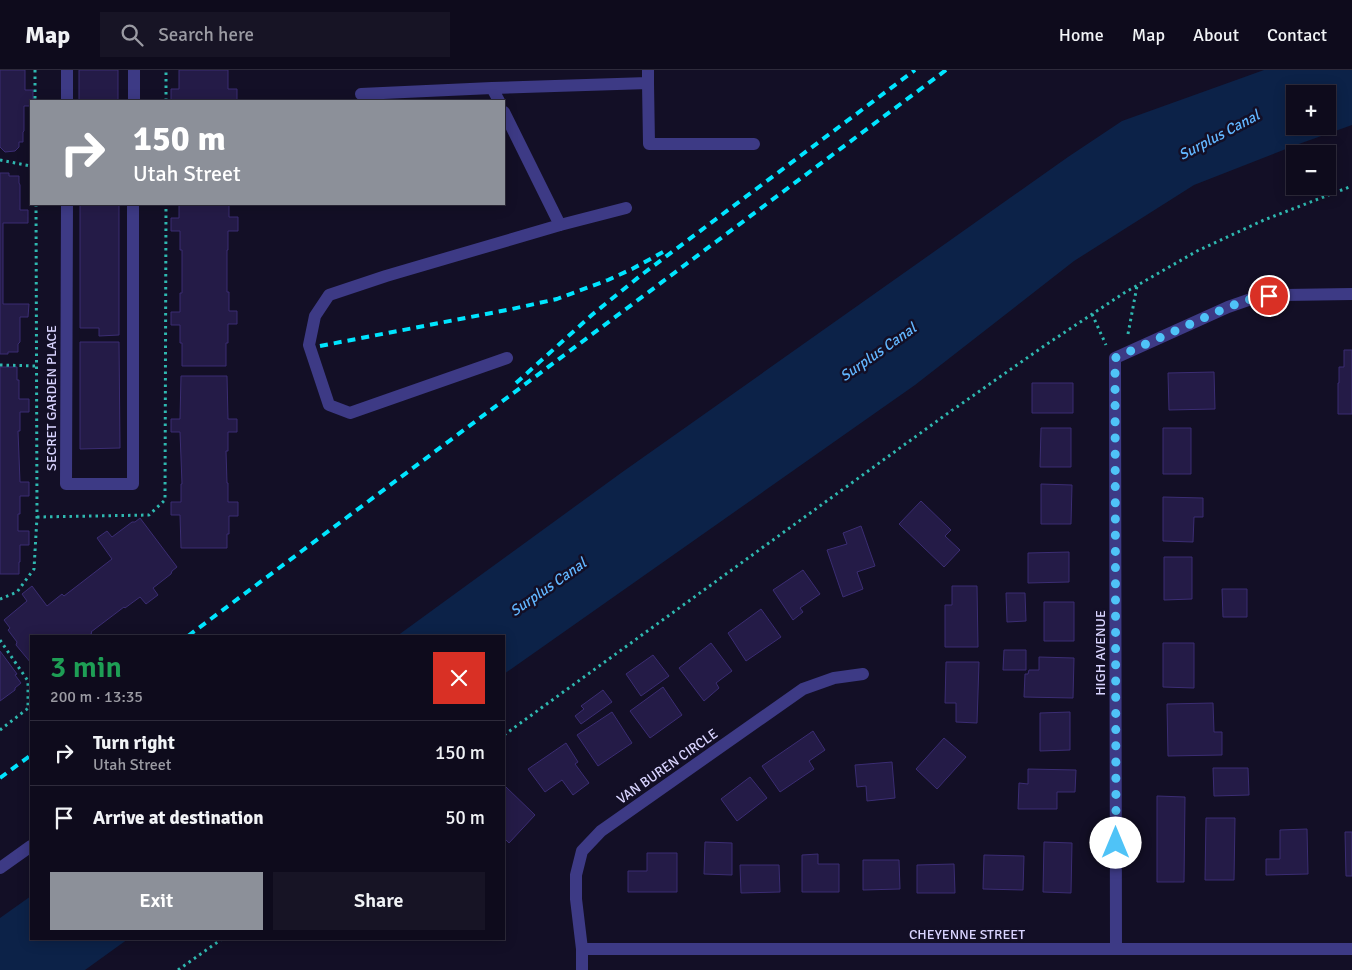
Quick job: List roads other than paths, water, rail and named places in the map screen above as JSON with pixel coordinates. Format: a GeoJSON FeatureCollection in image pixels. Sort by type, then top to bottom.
{"type":"FeatureCollection","features":[{"type":"Feature","properties":{"kind":"street"},"geometry":{"type":"LineString","coordinates":[[67,70],[67,100]]}},
{"type":"Feature","properties":{"kind":"street"},"geometry":{"type":"LineString","coordinates":[[134,70],[134,100]]}},
{"type":"Feature","properties":{"kind":"street"},"geometry":{"type":"LineString","coordinates":[[648,70],[649,144],[754,144]]}},
{"type":"Feature","properties":{"kind":"street"},"geometry":{"type":"LineString","coordinates":[[360,94],[648,84]]}},
{"type":"Feature","properties":{"kind":"street"},"geometry":{"type":"LineString","coordinates":[[492,88],[498,100]]}},
{"type":"Feature","properties":{"kind":"street"},"geometry":{"type":"LineString","coordinates":[[505,114],[560,225]]}},
{"type":"Feature","properties":{"kind":"street","name":"SECRET GARDEN PLACE"},"geometry":{"type":"LineString","coordinates":[[67,205],[66,484],[133,484],[134,205]]}},
{"type":"Feature","properties":{"kind":"street"},"geometry":{"type":"LineString","coordinates":[[507,358],[350,413],[329,405],[309,345],[315,316],[329,295],[386,276],[560,225],[626,208]]}},
{"type":"Feature","properties":{"kind":"street","name":"HIGH AVENUE"},"geometry":{"type":"LineString","coordinates":[[1116,949],[1115,358],[1228,307],[1254,298],[1284,295],[1352,294]]}},
{"type":"Feature","properties":{"kind":"street","name":"VAN BUREN CIRCLE"},"geometry":{"type":"LineString","coordinates":[[582,970],[576,875],[582,852],[601,831],[803,688],[834,678],[863,674]]}},
{"type":"Feature","properties":{"kind":"street"},"geometry":{"type":"LineString","coordinates":[[0,868],[30,847]]}},
{"type":"Feature","properties":{"kind":"street","name":"CHEYENNE STREET"},"geometry":{"type":"LineString","coordinates":[[582,949],[1352,949]]}},
{"type":"Feature","properties":{"kind":"water","name":"Surplus Canal"},"geometry":{"type":"Polygon","coordinates":[[[1264,70],[1352,70],[1352,125],[1336,131],[1336,85],[1286,85],[1286,135],[1324,135],[1296,145],[1286,145],[1286,149],[1194,185],[1074,261],[915,385],[505,673],[505,635],[398,635],[621,473],[1068,157],[1122,121],[1264,70]]]}},
{"type":"Feature","properties":{"kind":"water"},"geometry":{"type":"Polygon","coordinates":[[[30,897],[30,940],[127,940],[85,970],[0,970],[0,918],[30,897]]]}},
{"type":"Feature","properties":{"kind":"railway"},"geometry":{"type":"LineString","coordinates":[[516,383],[593,314],[640,276],[915,70]]}},
{"type":"Feature","properties":{"kind":"railway"},"geometry":{"type":"LineString","coordinates":[[189,635],[946,70]]}},
{"type":"Feature","properties":{"kind":"railway"},"geometry":{"type":"LineString","coordinates":[[320,346],[557,299],[608,280],[663,252]]}},
{"type":"Feature","properties":{"kind":"railway"},"geometry":{"type":"LineString","coordinates":[[0,778],[30,756]]}}]}
